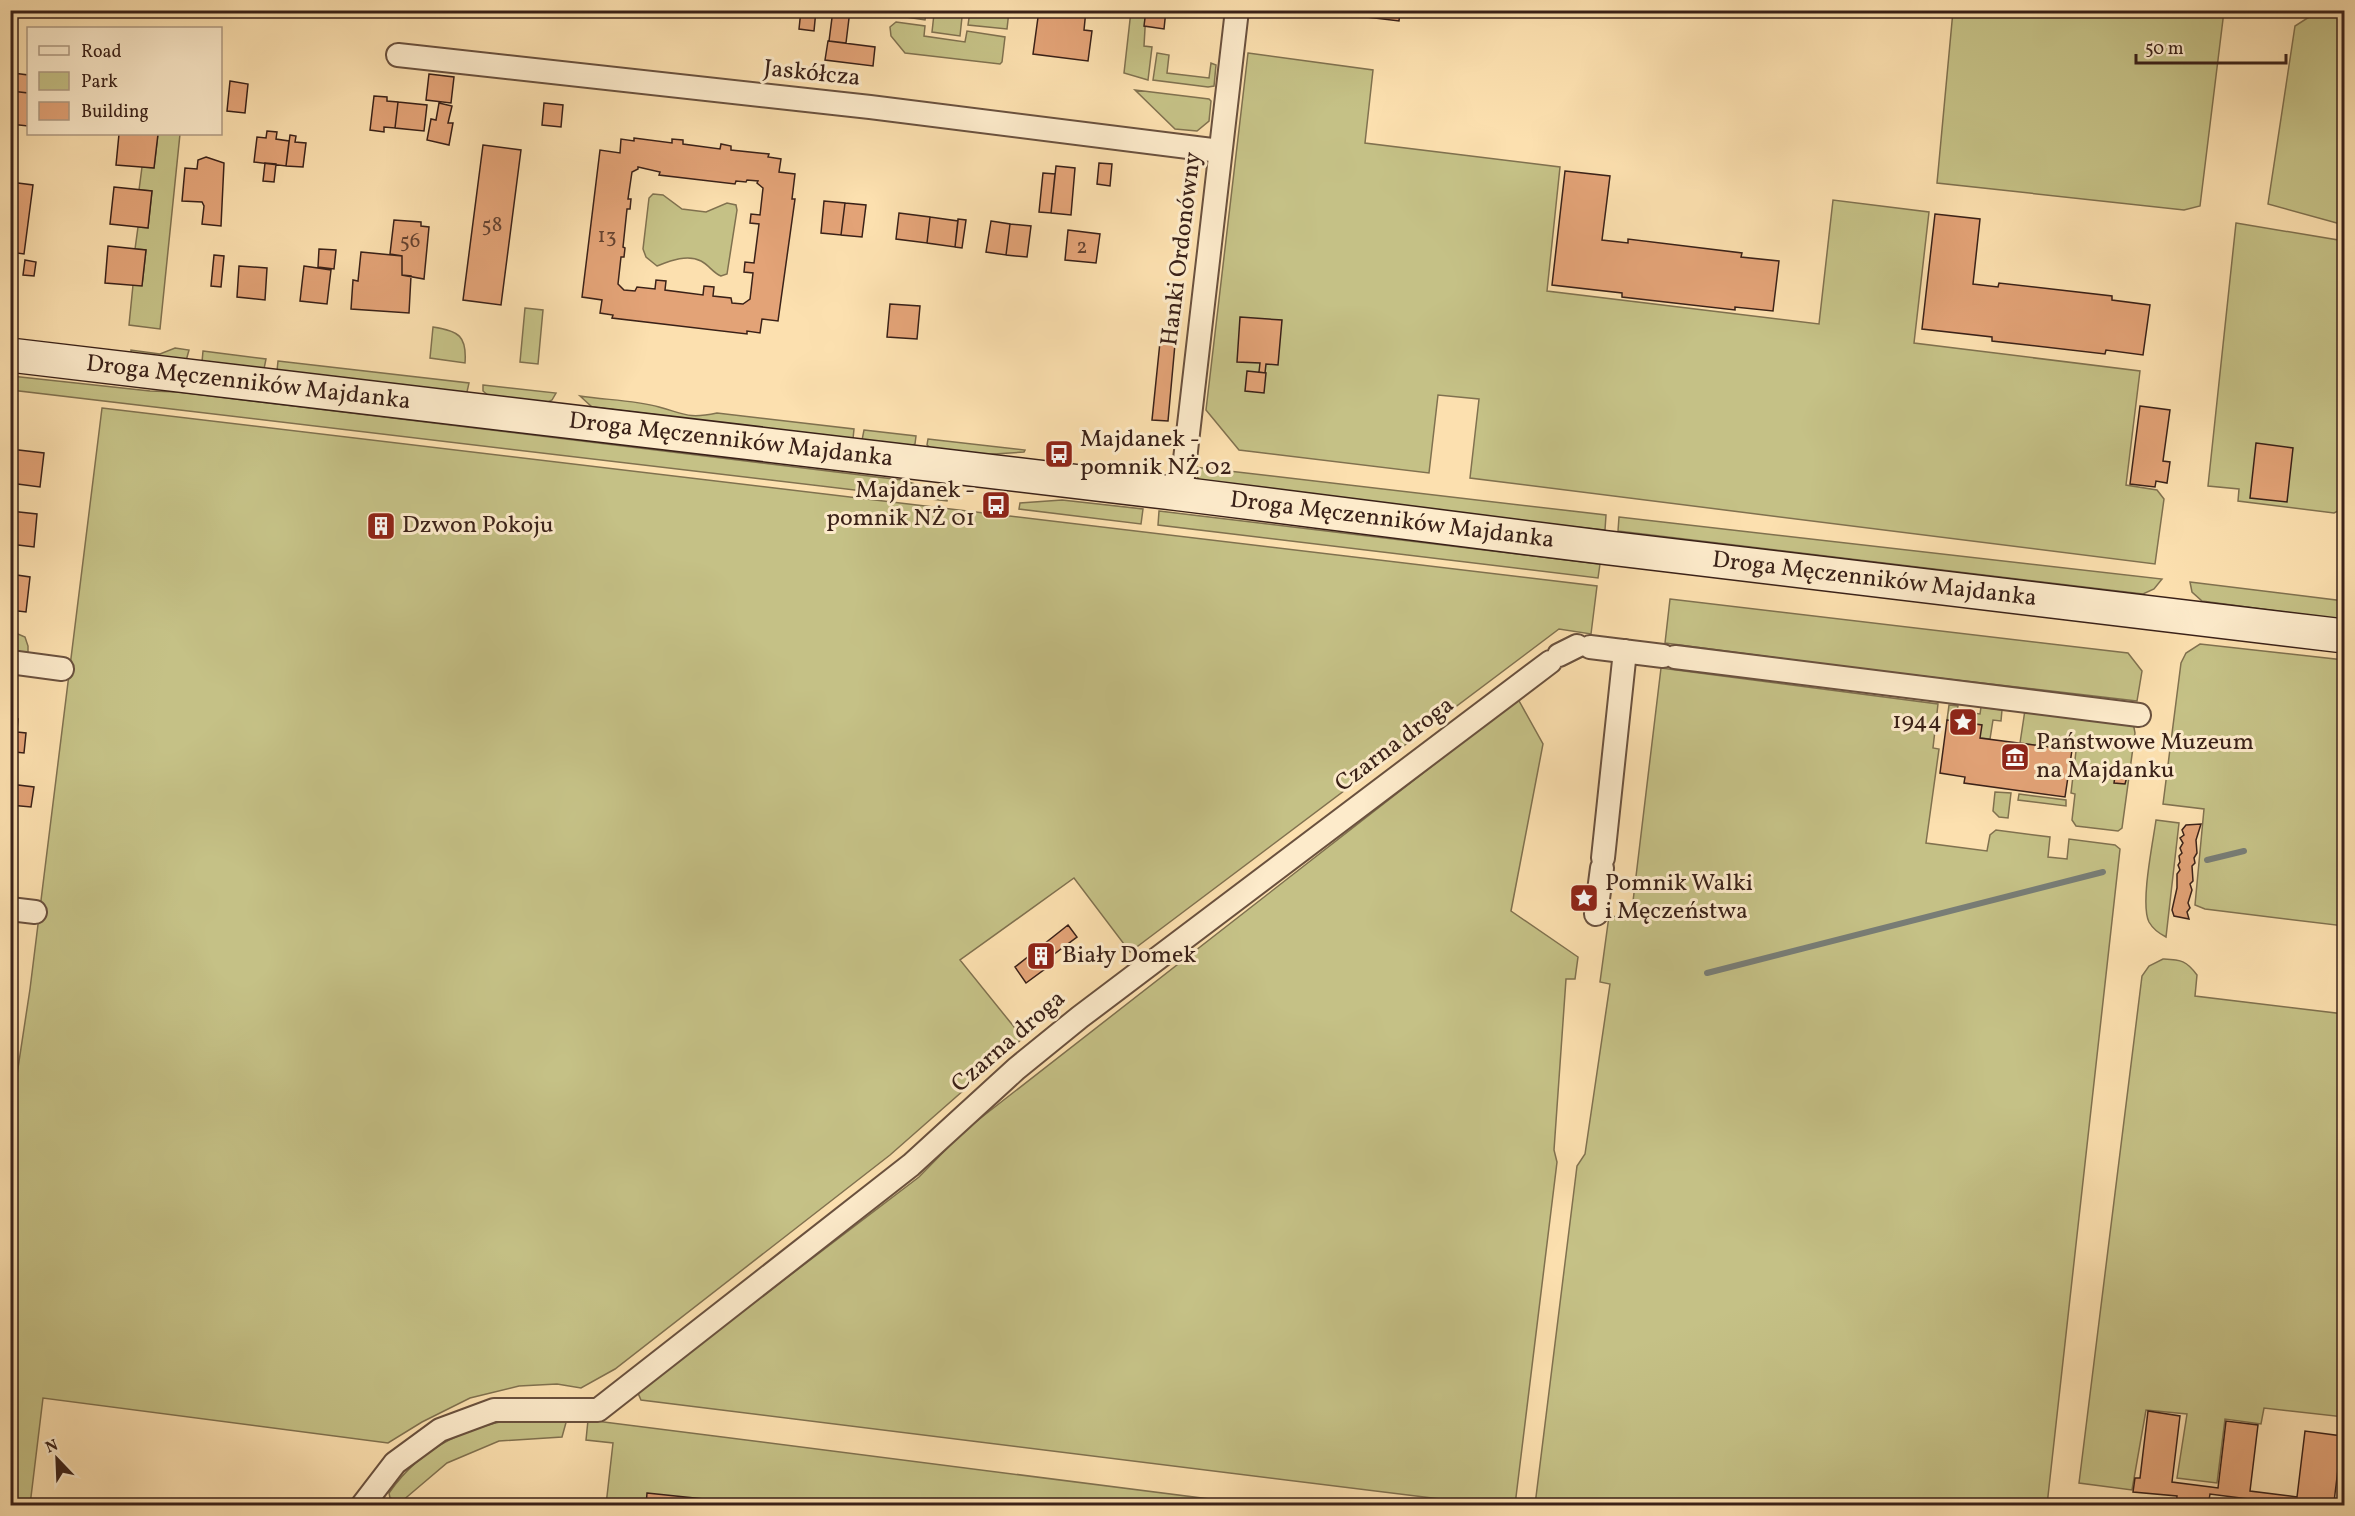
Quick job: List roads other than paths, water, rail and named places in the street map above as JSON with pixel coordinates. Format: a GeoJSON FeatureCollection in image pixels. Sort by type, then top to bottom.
{"type":"FeatureCollection","features":[{"type":"Feature","properties":{"kind":"street","name":"Hanki Ordonówny"},"geometry":{"type":"LineString","coordinates":[[1181,494],[1237,10]]}},
{"type":"Feature","properties":{"kind":"street","name":"Jaskółcza"},"geometry":{"type":"LineString","coordinates":[[398,55],[870,107],[1220,151]]}},
{"type":"Feature","properties":{"kind":"street","name":"Droga Męczenników Majdanka"},"geometry":{"type":"LineString","coordinates":[[10,355],[1181,494],[1620,550],[2344,636]]}},
{"type":"Feature","properties":{"kind":"street","name":"Czarna droga"},"geometry":{"type":"LineString","coordinates":[[362,1506],[395,1463],[440,1430],[494,1410],[598,1410],[911,1165],[1016,1069],[1080,1017],[1569,653],[1624,651]]}},
{"type":"Feature","properties":{"kind":"street"},"geometry":{"type":"LineString","coordinates":[[1596,914],[1624,651],[2139,715]]}},
{"type":"Feature","properties":{"kind":"street"},"geometry":{"type":"LineString","coordinates":[[10,662],[62,669]]}},
{"type":"Feature","properties":{"kind":"street"},"geometry":{"type":"LineString","coordinates":[[10,909],[36,912]]}},
{"type":"Feature","properties":{"kind":"waterway"},"geometry":{"type":"LineString","coordinates":[[2207,860],[2244,851]]}},
{"type":"Feature","properties":{"kind":"waterway"},"geometry":{"type":"LineString","coordinates":[[1707,973],[2103,872]]}},
{"type":"Feature","properties":{"kind":"place","name":"Majdanek - pomnik NŻ 02"},"geometry":{"type":"Point","coordinates":[1059,454]}},
{"type":"Feature","properties":{"kind":"place","name":"Majdanek - pomnik NŻ 01"},"geometry":{"type":"Point","coordinates":[996,505]}},
{"type":"Feature","properties":{"kind":"place","name":"Dzwon Pokoju"},"geometry":{"type":"Point","coordinates":[381,526]}},
{"type":"Feature","properties":{"kind":"place","name":"1944"},"geometry":{"type":"Point","coordinates":[1963,722]}},
{"type":"Feature","properties":{"kind":"place","name":"Państwowe Muzeum na Majdanku"},"geometry":{"type":"Point","coordinates":[2015,757]}},
{"type":"Feature","properties":{"kind":"place","name":"Pomnik Walki i Męczeństwa"},"geometry":{"type":"Point","coordinates":[1584,898]}},
{"type":"Feature","properties":{"kind":"place","name":"Biały Domek"},"geometry":{"type":"Point","coordinates":[1041,956]}}]}
